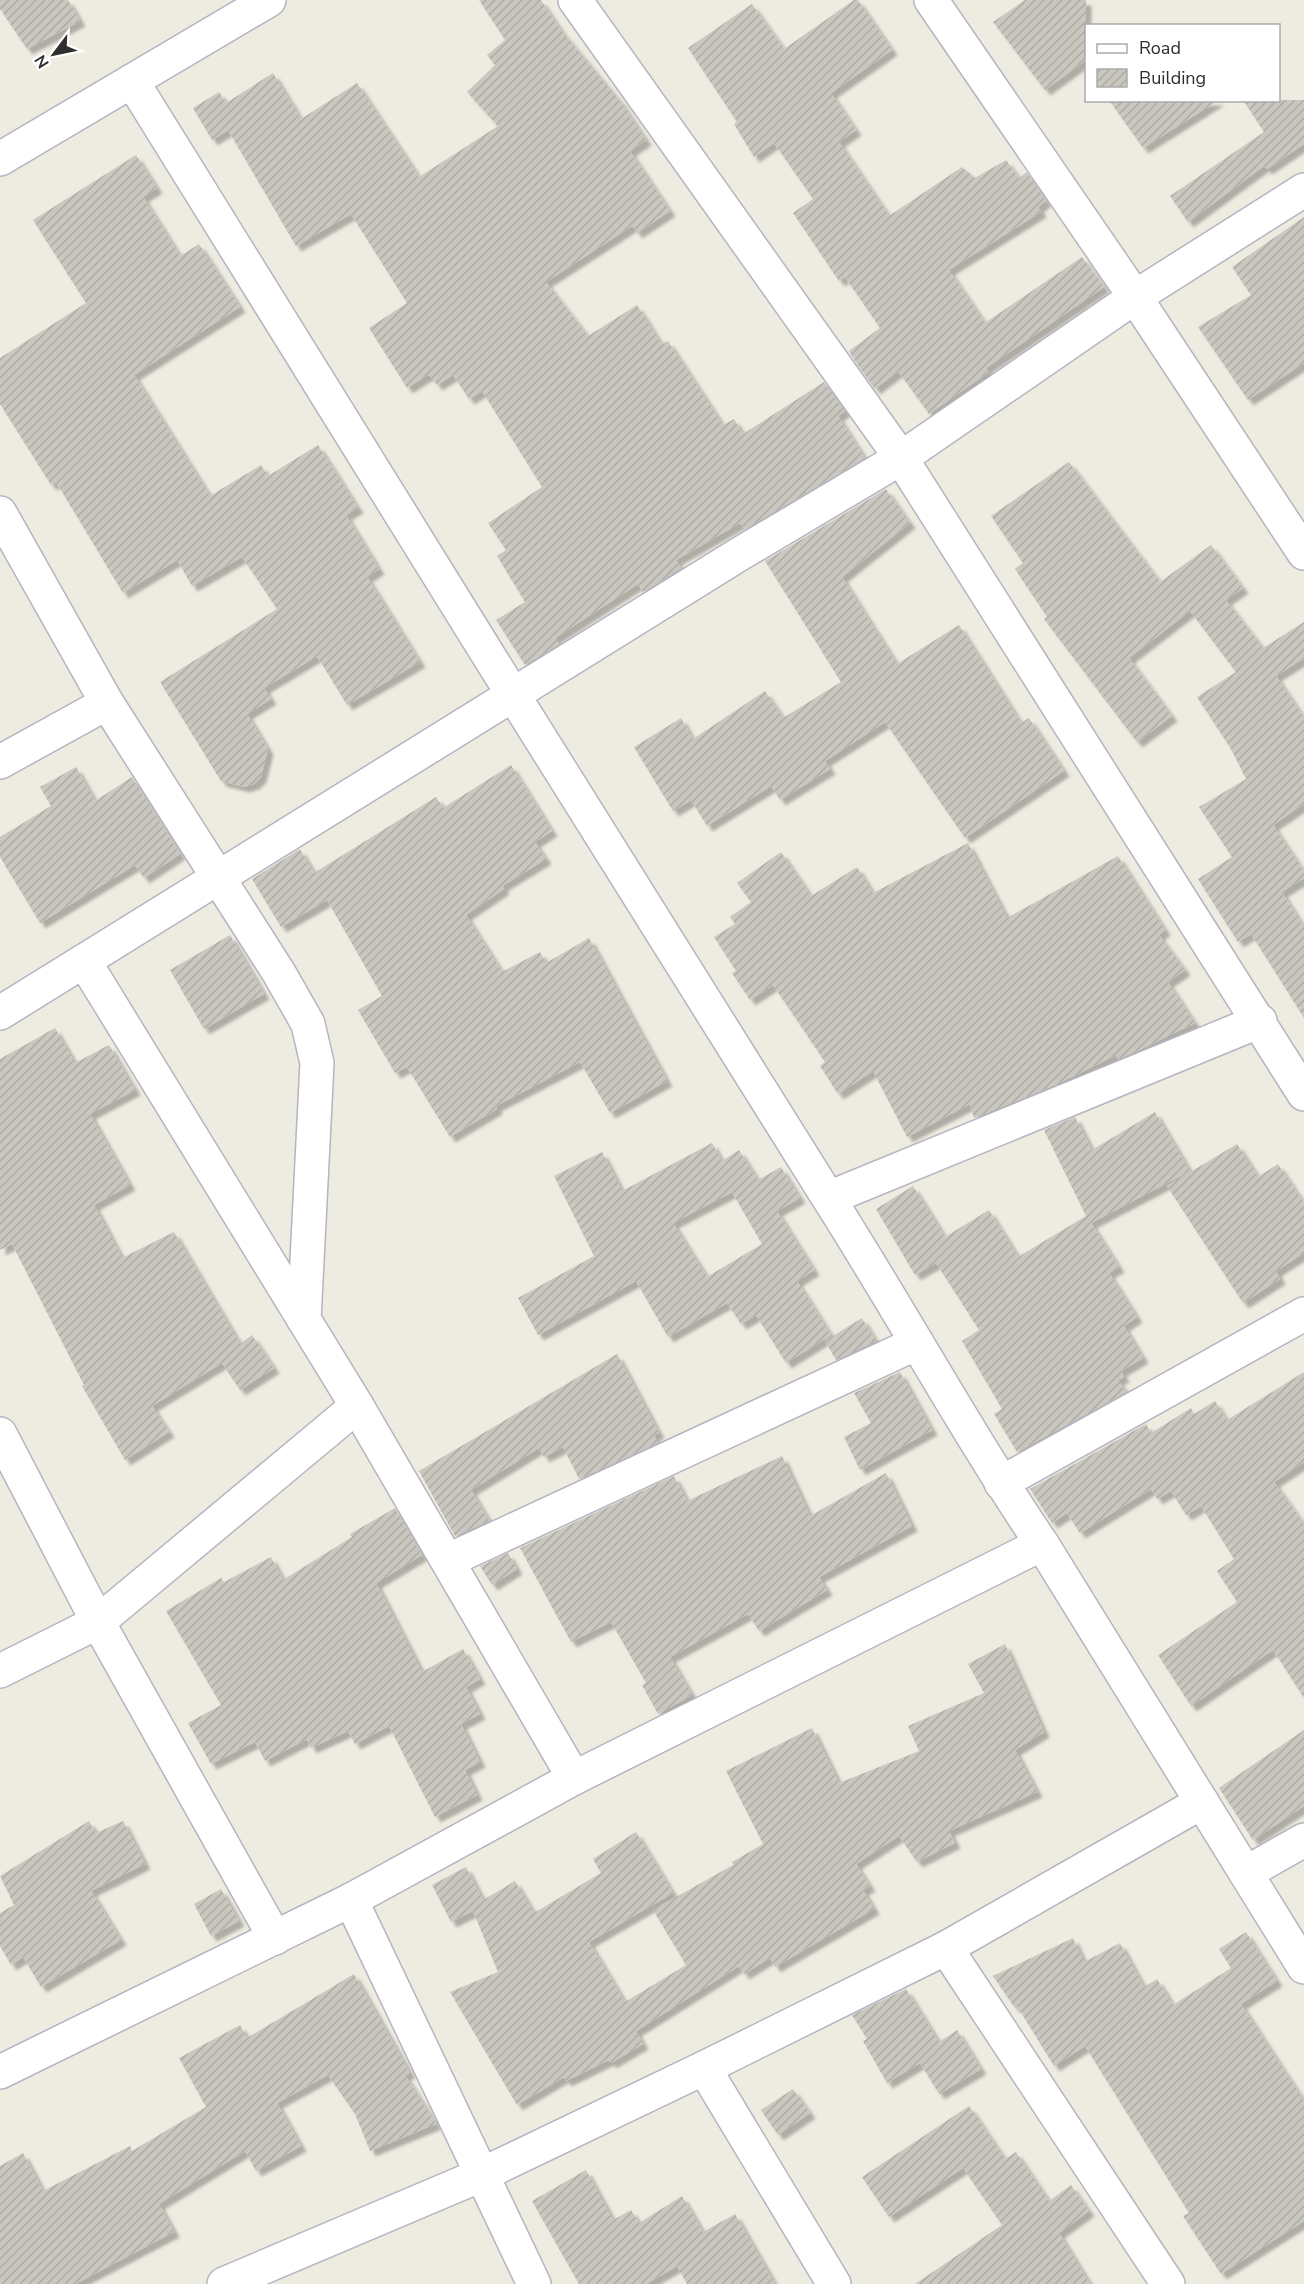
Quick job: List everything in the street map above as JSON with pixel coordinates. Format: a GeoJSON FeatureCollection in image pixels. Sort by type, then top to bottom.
{"type":"FeatureCollection","features":[{"type":"Feature","properties":{"kind":"street"},"geometry":{"type":"LineString","coordinates":[[0,159],[269,0]]}},
{"type":"Feature","properties":{"kind":"street"},"geometry":{"type":"LineString","coordinates":[[575,0],[901,458],[1260,1021],[1304,1094]]}},
{"type":"Feature","properties":{"kind":"street"},"geometry":{"type":"LineString","coordinates":[[931,0],[1135,297],[1304,553]]}},
{"type":"Feature","properties":{"kind":"street"},"geometry":{"type":"LineString","coordinates":[[132,81],[512,694],[829,1198],[1001,1483],[1042,1545],[1304,1967]]}},
{"type":"Feature","properties":{"kind":"street"},"geometry":{"type":"LineString","coordinates":[[2,1007],[84,961],[512,694],[901,458],[1135,297],[1304,190]]}},
{"type":"Feature","properties":{"kind":"street"},"geometry":{"type":"LineString","coordinates":[[0,513],[107,703],[279,973],[308,1024],[317,1063],[304,1320]]}},
{"type":"Feature","properties":{"kind":"street"},"geometry":{"type":"LineString","coordinates":[[0,762],[107,703]]}},
{"type":"Feature","properties":{"kind":"street"},"geometry":{"type":"LineString","coordinates":[[84,961],[357,1406],[449,1560],[574,1778]]}},
{"type":"Feature","properties":{"kind":"street"},"geometry":{"type":"LineString","coordinates":[[829,1198],[1260,1021]]}},
{"type":"Feature","properties":{"kind":"street"},"geometry":{"type":"LineString","coordinates":[[1001,1483],[1304,1314]]}},
{"type":"Feature","properties":{"kind":"street"},"geometry":{"type":"LineString","coordinates":[[449,1560],[917,1343]]}},
{"type":"Feature","properties":{"kind":"street"},"geometry":{"type":"LineString","coordinates":[[0,1671],[98,1622],[357,1406]]}},
{"type":"Feature","properties":{"kind":"street"},"geometry":{"type":"LineString","coordinates":[[0,1434],[98,1622],[275,1938]]}},
{"type":"Feature","properties":{"kind":"street"},"geometry":{"type":"LineString","coordinates":[[0,2072],[351,1900],[574,1778],[1042,1545]]}},
{"type":"Feature","properties":{"kind":"street"},"geometry":{"type":"LineString","coordinates":[[224,2284],[481,2175],[704,2068],[946,1948],[1202,1802]]}},
{"type":"Feature","properties":{"kind":"street"},"geometry":{"type":"LineString","coordinates":[[1246,1873],[1304,1840]]}},
{"type":"Feature","properties":{"kind":"street"},"geometry":{"type":"LineString","coordinates":[[351,1900],[534,2284]]}},
{"type":"Feature","properties":{"kind":"street"},"geometry":{"type":"LineString","coordinates":[[946,1948],[1168,2284]]}},
{"type":"Feature","properties":{"kind":"street"},"geometry":{"type":"LineString","coordinates":[[704,2068],[834,2284]]}},
{"type":"Feature","properties":{"kind":"building"},"geometry":{"type":"Polygon","coordinates":[[[0,0],[68,0],[80,21],[27,49],[0,9],[0,0]]]}},
{"type":"Feature","properties":{"kind":"building"},"geometry":{"type":"Polygon","coordinates":[[[479,0],[541,0],[561,30],[621,102],[646,140],[630,151],[670,211],[637,233],[632,226],[546,282],[588,336],[637,305],[662,345],[668,341],[723,425],[734,419],[743,434],[824,382],[845,411],[838,416],[865,458],[745,529],[740,523],[676,560],[681,568],[643,592],[638,584],[555,638],[559,644],[525,665],[496,620],[525,602],[497,556],[506,550],[488,523],[542,487],[482,391],[469,399],[453,375],[437,385],[430,375],[426,376],[407,388],[369,328],[407,303],[351,214],[296,246],[228,130],[212,140],[193,108],[219,92],[226,103],[273,73],[301,119],[357,83],[419,177],[498,126],[467,92],[495,65],[487,55],[505,40],[479,0]]]}},
{"type":"Feature","properties":{"kind":"building"},"geometry":{"type":"Polygon","coordinates":[[[854,0],[858,0],[892,50],[831,93],[856,130],[839,142],[889,216],[962,167],[975,178],[1006,160],[1019,178],[1027,172],[1046,201],[1038,207],[1041,212],[949,270],[985,323],[1082,257],[1104,287],[986,368],[989,372],[929,414],[898,371],[875,389],[855,361],[849,351],[880,328],[845,277],[839,281],[793,213],[813,199],[774,143],[754,157],[734,124],[737,122],[688,48],[752,4],[784,49],[854,0]]]}},
{"type":"Feature","properties":{"kind":"building"},"geometry":{"type":"Polygon","coordinates":[[[1025,0],[1086,0],[1085,61],[1045,90],[993,22],[1025,0]]]}},
{"type":"Feature","properties":{"kind":"building"},"geometry":{"type":"Polygon","coordinates":[[[1304,100],[1304,144],[1267,169],[1264,166],[1188,222],[1170,196],[1264,132],[1244,102],[1304,100]]]}},
{"type":"Feature","properties":{"kind":"building"},"geometry":{"type":"Polygon","coordinates":[[[1110,102],[1216,102],[1143,148],[1110,102]]]}},
{"type":"Feature","properties":{"kind":"building"},"geometry":{"type":"Polygon","coordinates":[[[136,155],[157,188],[143,197],[180,256],[199,244],[240,307],[134,375],[210,496],[261,465],[268,476],[318,445],[358,508],[346,515],[379,569],[367,577],[420,662],[347,705],[317,656],[264,688],[271,699],[247,714],[268,749],[261,777],[254,784],[244,787],[221,781],[160,682],[277,609],[242,557],[192,586],[177,560],[123,593],[56,482],[51,485],[0,404],[0,358],[86,303],[33,220],[136,155]]]}},
{"type":"Feature","properties":{"kind":"building"},"geometry":{"type":"Polygon","coordinates":[[[1304,217],[1304,363],[1248,400],[1198,327],[1251,295],[1232,267],[1304,217]]]}},
{"type":"Feature","properties":{"kind":"building"},"geometry":{"type":"Polygon","coordinates":[[[1069,462],[1160,582],[1211,545],[1243,588],[1226,600],[1263,648],[1304,622],[1304,658],[1276,676],[1304,718],[1304,804],[1273,825],[1304,872],[1304,878],[1282,892],[1304,927],[1304,1018],[1251,934],[1238,942],[1198,879],[1232,857],[1199,807],[1246,779],[1231,749],[1197,697],[1236,672],[1190,611],[1129,658],[1172,716],[1137,742],[1044,619],[1047,617],[1015,569],[1023,563],[991,516],[1069,462]]]}},
{"type":"Feature","properties":{"kind":"building"},"geometry":{"type":"Polygon","coordinates":[[[886,489],[910,523],[842,577],[897,664],[959,625],[1021,723],[1029,718],[1064,771],[965,838],[885,722],[825,761],[830,769],[780,800],[771,786],[707,826],[691,800],[673,811],[634,747],[681,718],[693,739],[765,691],[783,718],[841,682],[765,561],[886,489]]]}},
{"type":"Feature","properties":{"kind":"building"},"geometry":{"type":"Polygon","coordinates":[[[511,765],[552,831],[535,842],[546,859],[502,886],[504,889],[466,915],[502,972],[540,952],[546,963],[589,938],[667,1081],[610,1113],[580,1062],[496,1106],[497,1109],[450,1137],[407,1067],[395,1073],[358,1010],[382,996],[327,900],[281,927],[252,879],[300,849],[314,873],[436,797],[443,808],[511,765]]]}},
{"type":"Feature","properties":{"kind":"building"},"geometry":{"type":"Polygon","coordinates":[[[76,767],[95,801],[132,777],[180,854],[144,878],[135,865],[40,923],[0,857],[0,837],[51,806],[40,787],[76,767]]]}},
{"type":"Feature","properties":{"kind":"building"},"geometry":{"type":"Polygon","coordinates":[[[968,843],[1007,918],[1118,856],[1165,930],[1159,935],[1185,970],[1168,982],[1195,1023],[1139,1050],[1118,1059],[1116,1055],[1057,1084],[974,1118],[970,1104],[907,1137],[873,1071],[838,1094],[820,1066],[825,1062],[773,985],[750,1000],[732,973],[736,971],[714,937],[735,924],[730,917],[751,902],[737,883],[781,852],[811,896],[857,867],[873,893],[968,843]]]}},
{"type":"Feature","properties":{"kind":"building"},"geometry":{"type":"Polygon","coordinates":[[[230,935],[264,994],[204,1029],[170,970],[230,935]]]}},
{"type":"Feature","properties":{"kind":"building"},"geometry":{"type":"Polygon","coordinates":[[[55,1028],[75,1063],[109,1045],[135,1090],[90,1114],[130,1185],[94,1205],[122,1258],[174,1232],[240,1344],[252,1335],[274,1368],[240,1390],[222,1363],[152,1406],[169,1432],[125,1460],[82,1386],[84,1385],[12,1244],[0,1250],[0,1059],[55,1028]]]}},
{"type":"Feature","properties":{"kind":"building"},"geometry":{"type":"Polygon","coordinates":[[[1155,1112],[1190,1171],[1091,1223],[1119,1267],[1109,1273],[1137,1317],[1124,1326],[1143,1358],[1121,1371],[1124,1377],[1118,1380],[1126,1392],[1017,1452],[994,1414],[1002,1409],[962,1341],[979,1330],[936,1263],[915,1275],[876,1209],[913,1186],[945,1237],[989,1210],[1018,1257],[1086,1216],[1044,1130],[1075,1117],[1092,1150],[1155,1112]]]}},
{"type":"Feature","properties":{"kind":"building"},"geometry":{"type":"Polygon","coordinates":[[[712,1143],[722,1161],[739,1150],[758,1180],[781,1167],[800,1198],[777,1211],[814,1270],[797,1281],[831,1335],[786,1363],[756,1315],[741,1324],[727,1303],[668,1337],[636,1281],[538,1335],[518,1298],[594,1256],[554,1176],[602,1152],[622,1191],[712,1143]],[[732,1192],[673,1223],[707,1277],[762,1244],[732,1192]]]}},
{"type":"Feature","properties":{"kind":"building"},"geometry":{"type":"Polygon","coordinates":[[[1237,1144],[1258,1177],[1278,1164],[1304,1203],[1304,1253],[1276,1271],[1280,1279],[1243,1303],[1167,1186],[1237,1144]]]}},
{"type":"Feature","properties":{"kind":"building"},"geometry":{"type":"Polygon","coordinates":[[[862,1318],[876,1341],[836,1360],[825,1341],[862,1318]]]}},
{"type":"Feature","properties":{"kind":"building"},"geometry":{"type":"Polygon","coordinates":[[[617,1354],[659,1433],[654,1435],[658,1443],[579,1479],[563,1447],[544,1457],[539,1448],[471,1490],[489,1521],[455,1536],[419,1471],[617,1354]]]}},
{"type":"Feature","properties":{"kind":"building"},"geometry":{"type":"Polygon","coordinates":[[[900,1372],[932,1430],[860,1470],[844,1437],[871,1423],[854,1393],[900,1372]]]}},
{"type":"Feature","properties":{"kind":"building"},"geometry":{"type":"Polygon","coordinates":[[[1304,1372],[1304,1462],[1274,1482],[1304,1524],[1304,1698],[1273,1650],[1191,1706],[1158,1655],[1237,1602],[1217,1571],[1234,1559],[1201,1506],[1186,1515],[1171,1491],[1157,1499],[1151,1489],[1080,1533],[1067,1513],[1052,1523],[1030,1489],[1146,1424],[1151,1433],[1191,1408],[1194,1414],[1215,1401],[1227,1420],[1304,1372]]]}},
{"type":"Feature","properties":{"kind":"building"},"geometry":{"type":"Polygon","coordinates":[[[782,1456],[810,1516],[886,1473],[912,1526],[819,1577],[827,1590],[759,1631],[748,1614],[670,1657],[692,1695],[658,1714],[642,1685],[646,1683],[611,1622],[571,1642],[520,1548],[674,1476],[687,1501],[782,1456]]]}},
{"type":"Feature","properties":{"kind":"building"},"geometry":{"type":"Polygon","coordinates":[[[395,1508],[422,1555],[376,1583],[422,1672],[463,1649],[480,1679],[466,1687],[480,1714],[461,1724],[480,1762],[465,1770],[477,1795],[435,1817],[389,1726],[355,1744],[348,1731],[311,1748],[307,1739],[265,1761],[255,1742],[211,1764],[188,1723],[221,1705],[166,1611],[221,1578],[224,1582],[271,1557],[283,1580],[352,1537],[350,1534],[395,1508]]]}},
{"type":"Feature","properties":{"kind":"building"},"geometry":{"type":"Polygon","coordinates":[[[508,1553],[517,1569],[492,1585],[480,1566],[508,1553]]]}},
{"type":"Feature","properties":{"kind":"building"},"geometry":{"type":"Polygon","coordinates":[[[1005,1644],[1044,1732],[1015,1750],[1037,1792],[949,1831],[955,1843],[917,1862],[899,1836],[856,1864],[870,1886],[863,1890],[874,1909],[775,1967],[770,1958],[744,1974],[739,1966],[636,2031],[643,2044],[611,2063],[609,2060],[566,2081],[564,2077],[517,2105],[450,1992],[498,1972],[473,1911],[451,1922],[432,1885],[466,1867],[483,1900],[515,1881],[534,1913],[601,1873],[593,1859],[636,1832],[673,1893],[589,1942],[625,2002],[686,1965],[653,1910],[733,1865],[732,1862],[763,1844],[726,1771],[812,1728],[839,1783],[919,1751],[908,1726],[984,1693],[968,1664],[1005,1644]]]}},
{"type":"Feature","properties":{"kind":"building"},"geometry":{"type":"Polygon","coordinates":[[[1304,1730],[1304,1806],[1253,1840],[1219,1788],[1304,1730]]]}},
{"type":"Feature","properties":{"kind":"building"},"geometry":{"type":"Polygon","coordinates":[[[89,1821],[96,1833],[123,1821],[145,1864],[91,1891],[121,1940],[41,1987],[23,1957],[11,1965],[0,1946],[0,1913],[14,1905],[0,1876],[89,1821]]]}},
{"type":"Feature","properties":{"kind":"building"},"geometry":{"type":"Polygon","coordinates":[[[221,1889],[239,1921],[211,1936],[194,1904],[221,1889]]]}},
{"type":"Feature","properties":{"kind":"building"},"geometry":{"type":"Polygon","coordinates":[[[1246,1932],[1277,1981],[1241,2004],[1304,2101],[1304,2221],[1221,2274],[1183,2216],[1189,2213],[1085,2046],[1054,2066],[1017,2006],[1015,2008],[993,1976],[1073,1938],[1084,1962],[1120,1943],[1144,1987],[1157,1979],[1173,2005],[1231,1968],[1219,1949],[1246,1932]]]}},
{"type":"Feature","properties":{"kind":"building"},"geometry":{"type":"Polygon","coordinates":[[[354,1974],[410,2073],[405,2075],[436,2124],[370,2151],[355,2114],[328,2075],[277,2103],[301,2146],[256,2171],[245,2151],[159,2204],[174,2232],[75,2284],[0,2284],[0,2166],[23,2153],[43,2191],[130,2146],[132,2151],[206,2107],[179,2058],[240,2025],[247,2038],[354,1974]]]}},
{"type":"Feature","properties":{"kind":"building"},"geometry":{"type":"Polygon","coordinates":[[[906,1989],[939,2042],[957,2030],[981,2069],[939,2094],[920,2063],[887,2083],[863,2041],[867,2039],[852,2015],[906,1989]]]}},
{"type":"Feature","properties":{"kind":"building"},"geometry":{"type":"Polygon","coordinates":[[[793,2089],[810,2113],[778,2135],[761,2110],[793,2089]]]}},
{"type":"Feature","properties":{"kind":"building"},"geometry":{"type":"Polygon","coordinates":[[[969,2106],[1005,2159],[1016,2152],[1049,2201],[1071,2185],[1089,2211],[1059,2233],[1090,2284],[915,2284],[1002,2225],[963,2168],[889,2217],[862,2177],[969,2106]]]}},
{"type":"Feature","properties":{"kind":"building"},"geometry":{"type":"Polygon","coordinates":[[[586,2170],[613,2220],[631,2210],[639,2223],[682,2196],[703,2232],[735,2214],[775,2284],[687,2284],[677,2266],[646,2284],[579,2284],[532,2201],[586,2170]]]}}]}
